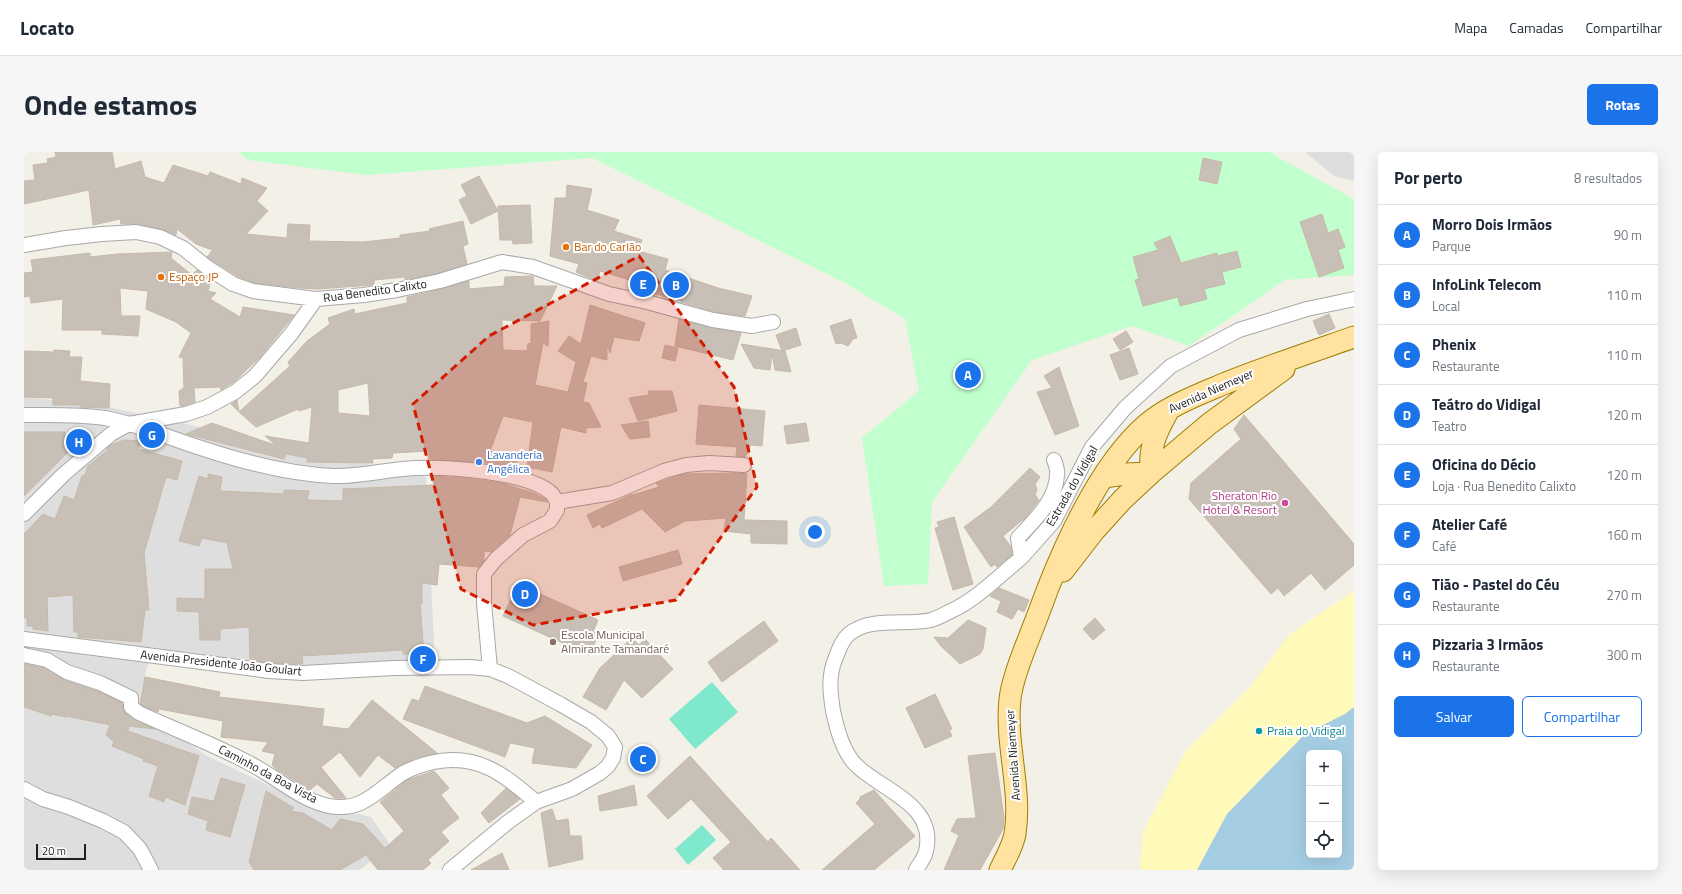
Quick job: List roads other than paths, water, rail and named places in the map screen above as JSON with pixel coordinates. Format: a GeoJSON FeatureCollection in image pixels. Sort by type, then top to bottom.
{"type":"FeatureCollection","features":[{"type":"Feature","properties":{"kind":"main road","name":"Avenida Niemeyer"},"geometry":{"type":"LineString","coordinates":[[1000,870],[1015,836],[1018,800],[1011,754],[1010,699],[1015,674],[1061,555],[1092,495],[1133,438],[1148,423],[1169,409],[1213,388],[1309,352],[1354,337]]}},
{"type":"Feature","properties":{"kind":"main road","name":"Avenida Niemeyer"},"geometry":{"type":"LineString","coordinates":[[1045,596],[1094,530],[1123,499],[1151,473],[1209,424],[1309,352]]}},
{"type":"Feature","properties":{"kind":"main road"},"geometry":{"type":"LineString","coordinates":[[1104,477],[1125,474],[1151,473],[1150,460],[1152,446],[1156,434],[1169,409]]}},
{"type":"Feature","properties":{"kind":"street"},"geometry":{"type":"LineString","coordinates":[[24,245],[102,234],[136,232],[148,234],[160,237],[182,248],[208,268],[233,284],[253,291],[280,296],[316,299]]}},
{"type":"Feature","properties":{"kind":"street","name":"Rua Benedito Calixto"},"geometry":{"type":"LineString","coordinates":[[24,514],[64,474],[111,434],[129,424],[186,414],[207,407],[235,392],[256,376],[291,334],[316,299],[364,295],[396,290],[440,281],[502,262],[533,267],[609,294],[647,302],[713,320],[752,326],[773,322]]}},
{"type":"Feature","properties":{"kind":"street","name":"Estrada do Vidigal"},"geometry":{"type":"LineString","coordinates":[[916,870],[926,852],[927,834],[925,823],[916,810],[903,799],[856,766],[844,745],[837,728],[830,690],[831,668],[841,645],[848,635],[860,627],[932,620],[969,600],[1021,558],[1054,521],[1092,447],[1125,408],[1171,366],[1239,330],[1306,309],[1354,299]]}},
{"type":"Feature","properties":{"kind":"street"},"geometry":{"type":"LineString","coordinates":[[24,415],[71,415],[105,418],[129,424],[201,449],[265,467],[303,474],[335,476],[415,468],[476,470],[517,478],[540,486],[551,493],[557,502],[557,510],[550,521],[523,535],[496,559],[484,574],[484,603],[490,669]]}},
{"type":"Feature","properties":{"kind":"street","name":"Estrada do Vidigal"},"geometry":{"type":"LineString","coordinates":[[1021,558],[1018,538],[1043,511],[1055,488],[1058,474],[1054,460]]}},
{"type":"Feature","properties":{"kind":"street"},"geometry":{"type":"LineString","coordinates":[[557,502],[612,493],[664,471],[686,465],[708,463],[744,465]]}},
{"type":"Feature","properties":{"kind":"street","name":"Avenida Presidente João Goulart"},"geometry":{"type":"LineString","coordinates":[[24,638],[269,671],[303,673],[394,668],[470,667],[490,669],[508,676],[591,722],[608,736],[614,747],[613,758],[608,766],[600,773],[572,789],[536,802],[508,822],[450,870]]}},
{"type":"Feature","properties":{"kind":"street","name":"Caminho da Boa Vista"},"geometry":{"type":"LineString","coordinates":[[24,655],[47,660],[67,672],[100,683],[131,698],[131,707],[139,713],[220,748],[271,774],[310,798],[328,805],[344,807],[354,806],[373,797],[403,773],[423,765],[446,760],[472,761],[502,774],[536,802]]}},
{"type":"Feature","properties":{"kind":"street"},"geometry":{"type":"LineString","coordinates":[[24,789],[43,799],[69,807],[103,821],[124,832],[140,849],[151,870]]}},
{"type":"Feature","properties":{"kind":"water"},"geometry":{"type":"Polygon","coordinates":[[[1354,707],[1354,870],[1197,870],[1227,814],[1305,734],[1345,714],[1354,707]]]}},
{"type":"Feature","properties":{"kind":"place","name":"Bar do Carlão"},"geometry":{"type":"Point","coordinates":[566,247]}},
{"type":"Feature","properties":{"kind":"place","name":"Espaço JP"},"geometry":{"type":"Point","coordinates":[161,277]}},
{"type":"Feature","properties":{"kind":"place","name":"Oficina do Décio"},"geometry":{"type":"Point","coordinates":[643,284]}},
{"type":"Feature","properties":{"kind":"place","name":"InfoLink Telecom"},"geometry":{"type":"Point","coordinates":[676,285]}},
{"type":"Feature","properties":{"kind":"place","name":"Morro Dois Irmãos"},"geometry":{"type":"Point","coordinates":[968,375]}},
{"type":"Feature","properties":{"kind":"place","name":"Tião - Pastel do Céu"},"geometry":{"type":"Point","coordinates":[152,435]}},
{"type":"Feature","properties":{"kind":"place","name":"Pizzaria 3 Irmãos"},"geometry":{"type":"Point","coordinates":[79,442]}},
{"type":"Feature","properties":{"kind":"place","name":"Lavanderia Angélica"},"geometry":{"type":"Point","coordinates":[479,462]}},
{"type":"Feature","properties":{"kind":"place","name":"Sheraton Rio Hotel & Resort"},"geometry":{"type":"Point","coordinates":[1285,503]}},
{"type":"Feature","properties":{"kind":"place","name":"Teátro do Vidigal"},"geometry":{"type":"Point","coordinates":[525,594]}},
{"type":"Feature","properties":{"kind":"place","name":"Escola Municipal Almirante Tamandaré"},"geometry":{"type":"Point","coordinates":[553,642]}},
{"type":"Feature","properties":{"kind":"place","name":"Atelier Café"},"geometry":{"type":"Point","coordinates":[423,659]}},
{"type":"Feature","properties":{"kind":"place","name":"Praia do Vidigal"},"geometry":{"type":"Point","coordinates":[1259,731]}},
{"type":"Feature","properties":{"kind":"place","name":"Phenix"},"geometry":{"type":"Point","coordinates":[643,759]}}]}
